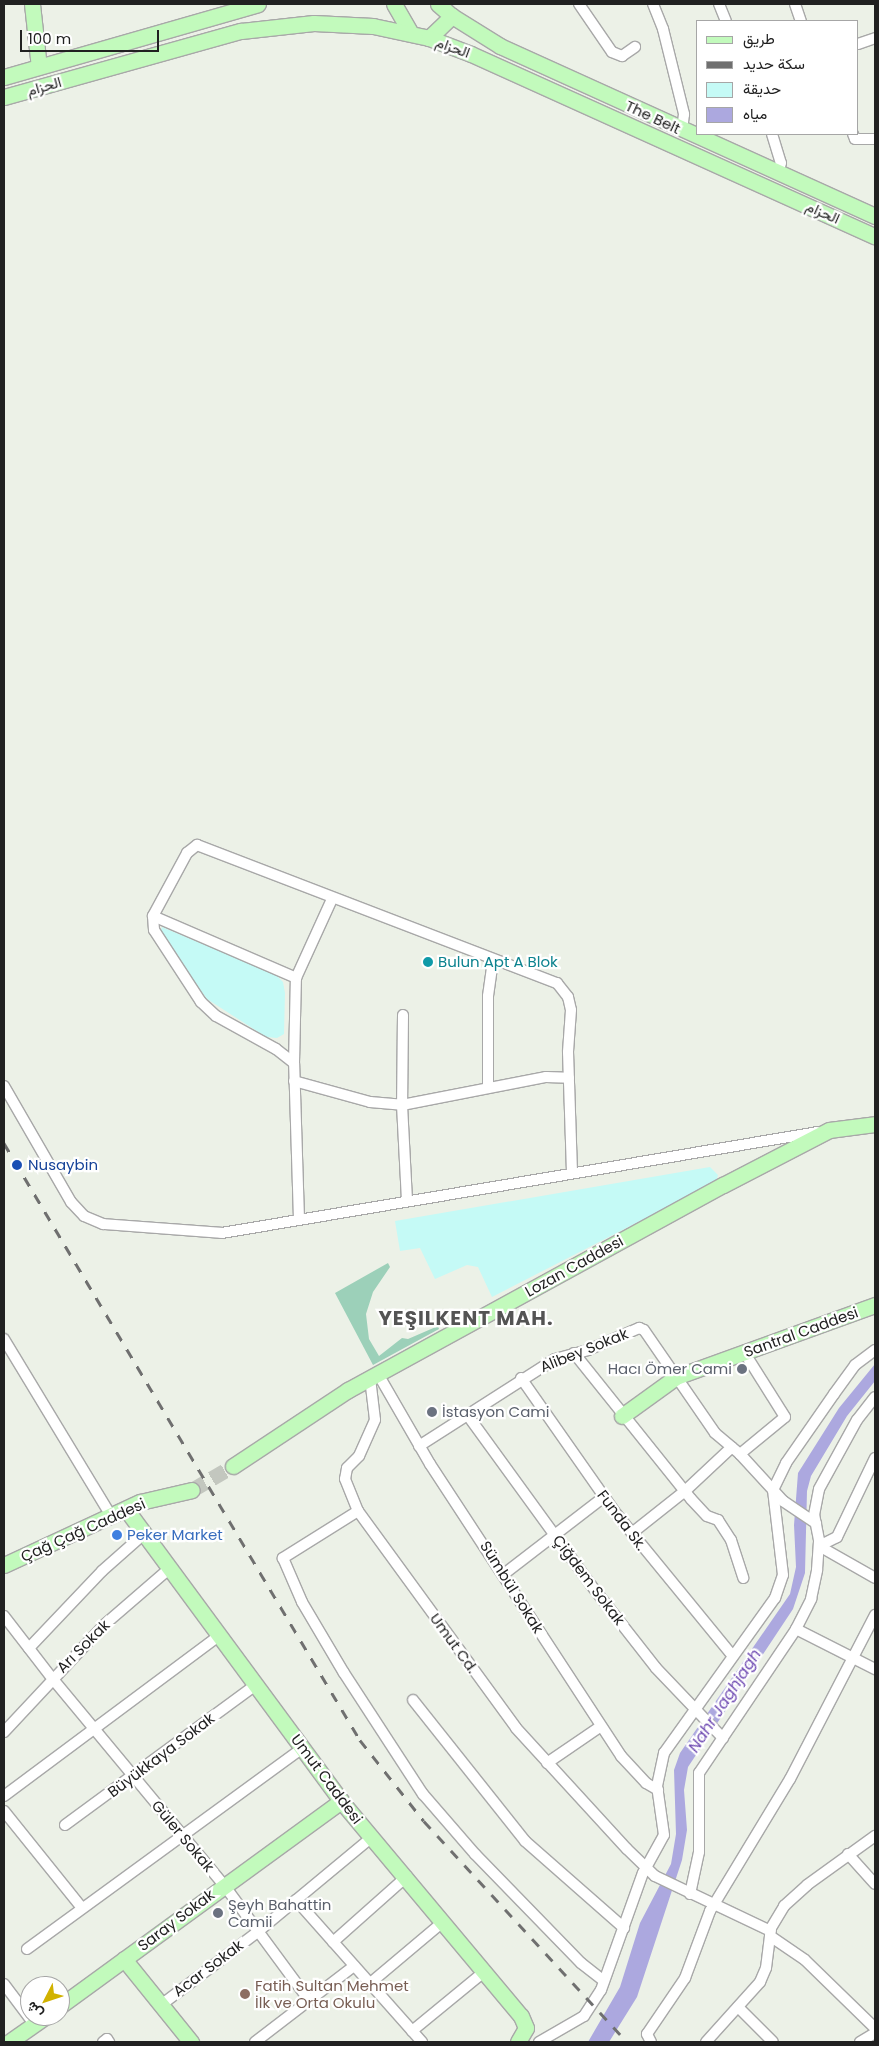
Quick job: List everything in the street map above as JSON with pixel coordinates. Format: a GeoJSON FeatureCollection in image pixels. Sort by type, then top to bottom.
{"type":"FeatureCollection","features":[{"type":"Feature","properties":{"kind":"main road"},"geometry":{"type":"LineString","coordinates":[[32,4],[39,67]]}},
{"type":"Feature","properties":{"kind":"main road"},"geometry":{"type":"LineString","coordinates":[[4,78],[258,4]]}},
{"type":"Feature","properties":{"kind":"main road"},"geometry":{"type":"LineString","coordinates":[[394,4],[411,34]]}},
{"type":"Feature","properties":{"kind":"main road","name":"The Belt"},"geometry":{"type":"LineString","coordinates":[[438,4],[452,16],[500,46],[875,216]]}},
{"type":"Feature","properties":{"kind":"main road"},"geometry":{"type":"LineString","coordinates":[[429,38],[452,16]]}},
{"type":"Feature","properties":{"kind":"main road","name":"الحزام"},"geometry":{"type":"LineString","coordinates":[[4,97],[212,38],[269,26],[345,24],[411,34],[429,38],[556,90],[875,236]]}},
{"type":"Feature","properties":{"kind":"main road","name":"Lozan Caddesi"},"geometry":{"type":"LineString","coordinates":[[233,1466],[374,1376],[829,1130],[875,1124]]}},
{"type":"Feature","properties":{"kind":"main road","name":"Santral Caddesi"},"geometry":{"type":"LineString","coordinates":[[622,1416],[676,1377],[875,1306]]}},
{"type":"Feature","properties":{"kind":"main road","name":"Çağ Çağ Caddesi"},"geometry":{"type":"LineString","coordinates":[[4,1566],[140,1502],[192,1490]]}},
{"type":"Feature","properties":{"kind":"main road","name":"Umut Caddesi"},"geometry":{"type":"LineString","coordinates":[[126,1509],[257,1684],[341,1801],[407,1876],[522,2016],[526,2028],[518,2042]]}},
{"type":"Feature","properties":{"kind":"main road","name":"Saray Sokak"},"geometry":{"type":"LineString","coordinates":[[70,1999],[341,1801]]}},
{"type":"Feature","properties":{"kind":"main road"},"geometry":{"type":"LineString","coordinates":[[124,1959],[191,2042]]}},
{"type":"Feature","properties":{"kind":"main road"},"geometry":{"type":"LineString","coordinates":[[9,2042],[32,2026]]}},
{"type":"Feature","properties":{"kind":"street"},"geometry":{"type":"LineString","coordinates":[[579,4],[612,52],[622,56],[635,47]]}},
{"type":"Feature","properties":{"kind":"street"},"geometry":{"type":"LineString","coordinates":[[653,4],[663,29],[682,106],[682,130]]}},
{"type":"Feature","properties":{"kind":"street"},"geometry":{"type":"LineString","coordinates":[[719,4],[726,20]]}},
{"type":"Feature","properties":{"kind":"street"},"geometry":{"type":"LineString","coordinates":[[795,4],[802,20]]}},
{"type":"Feature","properties":{"kind":"street"},"geometry":{"type":"LineString","coordinates":[[859,44],[875,38]]}},
{"type":"Feature","properties":{"kind":"street"},"geometry":{"type":"LineString","coordinates":[[772,135],[781,163],[778,173]]}},
{"type":"Feature","properties":{"kind":"street"},"geometry":{"type":"LineString","coordinates":[[853,135],[855,139],[875,139]]}},
{"type":"Feature","properties":{"kind":"street"},"geometry":{"type":"LineString","coordinates":[[294,1064],[276,1049],[216,1016],[201,1002],[159,941],[154,930],[154,916],[187,853],[197,845],[332,899],[557,983],[563,989],[571,1010],[569,1078],[572,1173]]}},
{"type":"Feature","properties":{"kind":"street"},"geometry":{"type":"LineString","coordinates":[[298,1219],[294,1081],[296,978],[332,899]]}},
{"type":"Feature","properties":{"kind":"street"},"geometry":{"type":"LineString","coordinates":[[154,916],[296,978]]}},
{"type":"Feature","properties":{"kind":"street"},"geometry":{"type":"LineString","coordinates":[[488,1088],[488,982],[493,959]]}},
{"type":"Feature","properties":{"kind":"street"},"geometry":{"type":"LineString","coordinates":[[403,1014],[402,1105],[407,1200]]}},
{"type":"Feature","properties":{"kind":"street"},"geometry":{"type":"LineString","coordinates":[[294,1081],[370,1102],[402,1105],[546,1077],[569,1078]]}},
{"type":"Feature","properties":{"kind":"street"},"geometry":{"type":"LineString","coordinates":[[4,1086],[71,1202],[92,1219],[103,1224],[222,1233],[407,1200],[829,1130]]}},
{"type":"Feature","properties":{"kind":"street","name":"Alibey Sokak"},"geometry":{"type":"LineString","coordinates":[[419,1446],[466,1413],[555,1359],[639,1328],[644,1330],[715,1433],[736,1450],[783,1500],[816,1523]]}},
{"type":"Feature","properties":{"kind":"street"},"geometry":{"type":"LineString","coordinates":[[4,1339],[111,1516]]}},
{"type":"Feature","properties":{"kind":"street"},"geometry":{"type":"LineString","coordinates":[[539,2042],[584,2016],[604,1981],[647,1868],[664,1835],[658,1790],[658,1768],[664,1753],[671,1739],[697,1713],[732,1655],[775,1598],[783,1575],[773,1490],[786,1463],[855,1365],[875,1350]]}},
{"type":"Feature","properties":{"kind":"street"},"geometry":{"type":"LineString","coordinates":[[632,1533],[736,1450],[785,1417],[744,1352]]}},
{"type":"Feature","properties":{"kind":"street"},"geometry":{"type":"LineString","coordinates":[[574,1353],[622,1416],[685,1491],[707,1516],[718,1520],[730,1540],[743,1578]]}},
{"type":"Feature","properties":{"kind":"street","name":"Sümbül Sokak"},"geometry":{"type":"LineString","coordinates":[[374,1376],[621,1756],[646,1783],[658,1790]]}},
{"type":"Feature","properties":{"kind":"street","name":"Umut Cd."},"geometry":{"type":"LineString","coordinates":[[374,1376],[375,1420],[360,1456],[347,1468],[345,1479],[358,1511],[516,1728],[655,1876],[771,1934],[805,1960],[875,2028]]}},
{"type":"Feature","properties":{"kind":"street","name":"Funda Sk."},"geometry":{"type":"LineString","coordinates":[[521,1378],[604,1497],[732,1655]]}},
{"type":"Feature","properties":{"kind":"street"},"geometry":{"type":"LineString","coordinates":[[690,1894],[699,1852],[699,1773],[720,1735],[796,1629],[811,1599],[819,1546],[816,1523],[819,1489],[857,1420],[875,1397]]}},
{"type":"Feature","properties":{"kind":"street","name":"Çiğdem Sokak"},"geometry":{"type":"LineString","coordinates":[[466,1413],[555,1536],[656,1668],[720,1735]]}},
{"type":"Feature","properties":{"kind":"street"},"geometry":{"type":"LineString","coordinates":[[819,1546],[837,1537],[875,1458]]}},
{"type":"Feature","properties":{"kind":"street"},"geometry":{"type":"LineString","coordinates":[[504,1574],[604,1497]]}},
{"type":"Feature","properties":{"kind":"street"},"geometry":{"type":"LineString","coordinates":[[358,1511],[283,1558],[302,1602],[344,1673],[423,1794],[502,1882],[581,1963],[604,1981]]}},
{"type":"Feature","properties":{"kind":"street"},"geometry":{"type":"LineString","coordinates":[[29,1648],[102,1571],[145,1533]]}},
{"type":"Feature","properties":{"kind":"street"},"geometry":{"type":"LineString","coordinates":[[819,1546],[875,1578]]}},
{"type":"Feature","properties":{"kind":"street","name":"Arı Sokak"},"geometry":{"type":"LineString","coordinates":[[4,1732],[52,1678],[104,1625],[170,1568]]}},
{"type":"Feature","properties":{"kind":"street","name":"Güler Sokak"},"geometry":{"type":"LineString","coordinates":[[4,1616],[52,1678],[260,1930],[308,1999]]}},
{"type":"Feature","properties":{"kind":"street"},"geometry":{"type":"LineString","coordinates":[[651,2042],[647,2034],[685,1978],[714,1905],[790,1779],[874,1620]]}},
{"type":"Feature","properties":{"kind":"street"},"geometry":{"type":"LineString","coordinates":[[796,1629],[875,1669]]}},
{"type":"Feature","properties":{"kind":"street"},"geometry":{"type":"LineString","coordinates":[[4,1796],[220,1635]]}},
{"type":"Feature","properties":{"kind":"street","name":"Büyükkaya Sokak"},"geometry":{"type":"LineString","coordinates":[[65,1826],[257,1684]]}},
{"type":"Feature","properties":{"kind":"street"},"geometry":{"type":"LineString","coordinates":[[413,1700],[525,1841],[624,1928]]}},
{"type":"Feature","properties":{"kind":"street"},"geometry":{"type":"LineString","coordinates":[[548,1763],[601,1726]]}},
{"type":"Feature","properties":{"kind":"street"},"geometry":{"type":"LineString","coordinates":[[26,1949],[303,1748]]}},
{"type":"Feature","properties":{"kind":"street"},"geometry":{"type":"LineString","coordinates":[[4,1811],[82,1908]]}},
{"type":"Feature","properties":{"kind":"street"},"geometry":{"type":"LineString","coordinates":[[706,2042],[760,1982],[771,1934],[784,1906],[848,1854],[875,1836]]}},
{"type":"Feature","properties":{"kind":"street","name":"Acar Sokak"},"geometry":{"type":"LineString","coordinates":[[161,2004],[260,1930],[372,1837]]}},
{"type":"Feature","properties":{"kind":"street"},"geometry":{"type":"LineString","coordinates":[[848,1854],[875,1884]]}},
{"type":"Feature","properties":{"kind":"street"},"geometry":{"type":"LineString","coordinates":[[333,1942],[407,1876]]}},
{"type":"Feature","properties":{"kind":"street"},"geometry":{"type":"LineString","coordinates":[[296,1900],[354,1966],[368,1985],[422,2042]]}},
{"type":"Feature","properties":{"kind":"street"},"geometry":{"type":"LineString","coordinates":[[368,1985],[444,1921]]}},
{"type":"Feature","properties":{"kind":"street"},"geometry":{"type":"LineString","coordinates":[[255,2042],[308,1999],[354,1966]]}},
{"type":"Feature","properties":{"kind":"street"},"geometry":{"type":"LineString","coordinates":[[412,2031],[484,1971]]}},
{"type":"Feature","properties":{"kind":"street"},"geometry":{"type":"LineString","coordinates":[[4,1984],[20,2000]]}},
{"type":"Feature","properties":{"kind":"street"},"geometry":{"type":"LineString","coordinates":[[738,2007],[773,2042]]}},
{"type":"Feature","properties":{"kind":"street"},"geometry":{"type":"LineString","coordinates":[[860,2042],[875,2033]]}},
{"type":"Feature","properties":{"kind":"street"},"geometry":{"type":"LineString","coordinates":[[103,2042],[106,2040],[109,2042]]}},
{"type":"Feature","properties":{"kind":"green space"},"geometry":{"type":"Polygon","coordinates":[[[162,927],[276,975],[283,982],[285,993],[284,1034],[277,1038],[266,1037],[207,999],[160,934],[162,927]]]}},
{"type":"Feature","properties":{"kind":"green space"},"geometry":{"type":"Polygon","coordinates":[[[710,1167],[718,1175],[716,1182],[492,1297],[478,1267],[467,1265],[435,1279],[420,1248],[400,1251],[395,1221],[710,1167]]]}},
{"type":"Feature","properties":{"kind":"green space"},"geometry":{"type":"Polygon","coordinates":[[[388,1263],[390,1267],[373,1292],[366,1314],[369,1339],[379,1356],[402,1338],[408,1339],[438,1326],[439,1329],[373,1365],[335,1293],[388,1263]]]}},
{"type":"Feature","properties":{"kind":"water","name":"Nahr Jaghjagh"},"geometry":{"type":"Polygon","coordinates":[[[875,1364],[875,1381],[847,1416],[811,1476],[807,1491],[805,1573],[793,1609],[688,1767],[684,1790],[687,1830],[682,1860],[637,1997],[609,2042],[588,2042],[620,1987],[640,1923],[671,1864],[676,1834],[674,1770],[680,1753],[790,1594],[796,1567],[794,1525],[798,1473],[839,1408],[875,1364]]]}},
{"type":"Feature","properties":{"kind":"tunnel"},"geometry":{"type":"LineString","coordinates":[[192,1490],[233,1466]]}},
{"type":"Feature","properties":{"kind":"railway"},"geometry":{"type":"LineString","coordinates":[[4,1143],[360,1740],[424,1821],[627,2042]]}},
{"type":"Feature","properties":{"kind":"place","name":"Bulun Apt A Blok"},"geometry":{"type":"Point","coordinates":[428,962]}},
{"type":"Feature","properties":{"kind":"place","name":"Nusaybin"},"geometry":{"type":"Point","coordinates":[17,1165]}},
{"type":"Feature","properties":{"kind":"place","name":"Hacı Ömer Cami"},"geometry":{"type":"Point","coordinates":[742,1369]}},
{"type":"Feature","properties":{"kind":"place","name":"İstasyon Cami"},"geometry":{"type":"Point","coordinates":[432,1412]}},
{"type":"Feature","properties":{"kind":"place","name":"Peker Market"},"geometry":{"type":"Point","coordinates":[117,1535]}},
{"type":"Feature","properties":{"kind":"place","name":"Şeyh Bahattin Camii"},"geometry":{"type":"Point","coordinates":[218,1913]}},
{"type":"Feature","properties":{"kind":"place","name":"Fatih Sultan Mehmet İlk ve Orta Okulu"},"geometry":{"type":"Point","coordinates":[245,1994]}},
{"type":"Feature","properties":{"kind":"district","name":"YEŞILKENT MAH."},"geometry":{"type":"Point","coordinates":[466,1318]}}]}
